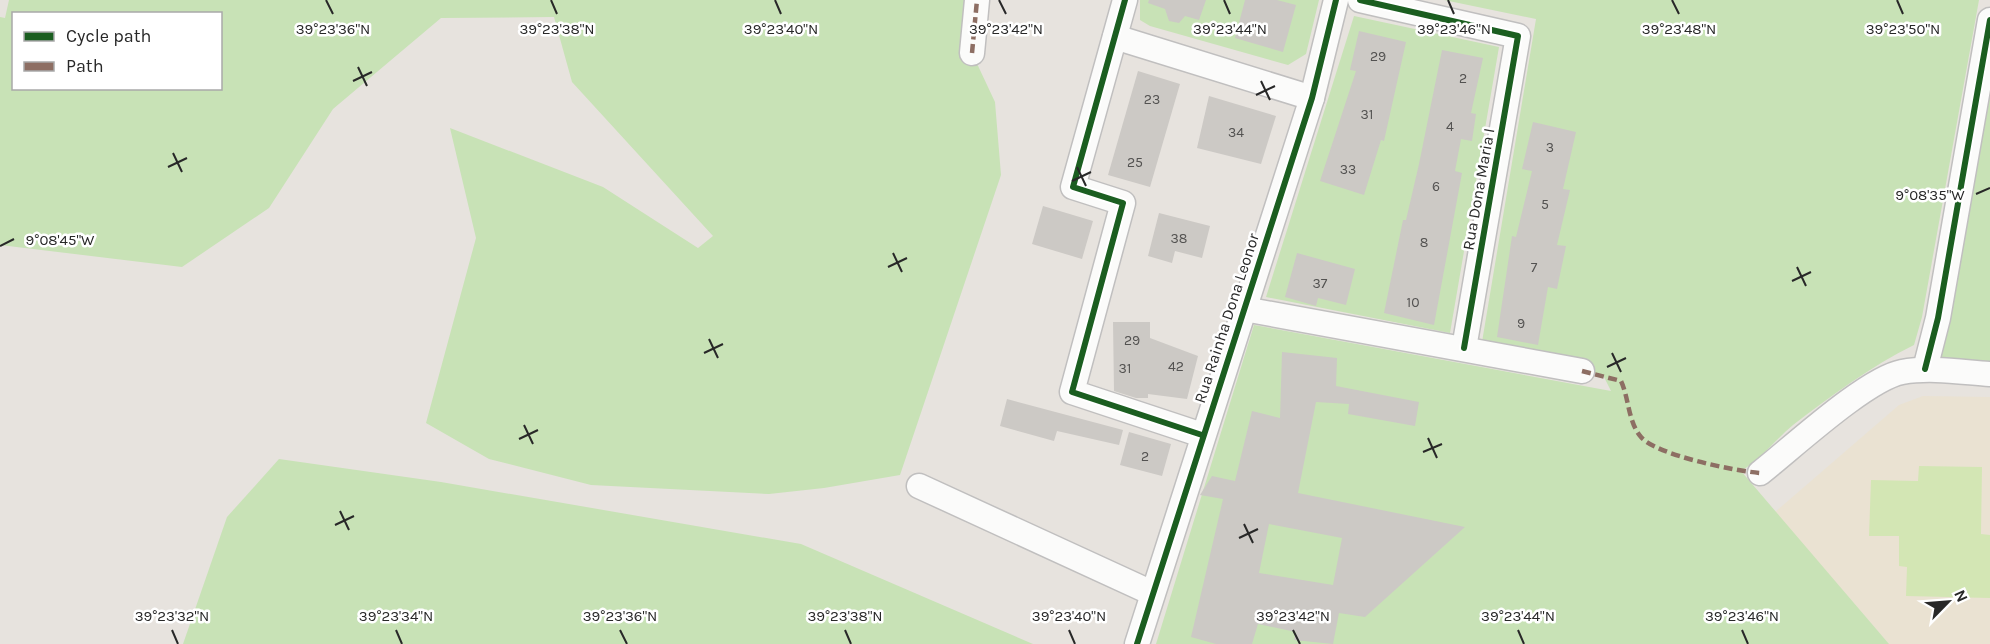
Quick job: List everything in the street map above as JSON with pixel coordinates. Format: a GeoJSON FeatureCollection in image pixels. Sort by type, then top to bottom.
{"type":"FeatureCollection","features":[{"type":"Feature","properties":{"kind":"street"},"geometry":{"type":"LineString","coordinates":[[972,53],[977,0]]}},
{"type":"Feature","properties":{"kind":"street"},"geometry":{"type":"LineString","coordinates":[[1125,0],[1073,187],[1123,203],[1072,392],[1202,435]]}},
{"type":"Feature","properties":{"kind":"street","name":"Rua Rainha Dona Leonor"},"geometry":{"type":"LineString","coordinates":[[1137,644],[1202,435],[1312,98],[1336,0]]}},
{"type":"Feature","properties":{"kind":"street","name":"Rua Dona Maria I"},"geometry":{"type":"LineString","coordinates":[[1360,0],[1518,36],[1464,348]]}},
{"type":"Feature","properties":{"kind":"street"},"geometry":{"type":"LineString","coordinates":[[1925,369],[1938,318],[1990,20]]}},
{"type":"Feature","properties":{"kind":"street"},"geometry":{"type":"LineString","coordinates":[[1115,37],[1189,58],[1312,98]]}},
{"type":"Feature","properties":{"kind":"street"},"geometry":{"type":"LineString","coordinates":[[1244,309],[1582,371]]}},
{"type":"Feature","properties":{"kind":"street"},"geometry":{"type":"LineString","coordinates":[[1760,473],[1864,390],[1899,373],[1925,369],[1990,374]]}},
{"type":"Feature","properties":{"kind":"street"},"geometry":{"type":"LineString","coordinates":[[919,486],[1152,593]]}},
{"type":"Feature","properties":{"kind":"shaded area"},"geometry":{"type":"Polygon","coordinates":[[[1923,396],[1990,397],[1990,644],[1889,644],[1775,512],[1899,405],[1923,396]]]}},
{"type":"Feature","properties":{"kind":"green space"},"geometry":{"type":"Polygon","coordinates":[[[9,0],[977,0],[972,53],[995,102],[1001,175],[900,475],[824,488],[769,494],[591,485],[489,459],[426,423],[476,238],[450,128],[603,187],[698,248],[713,236],[572,82],[554,17],[441,18],[333,109],[269,208],[182,267],[0,245],[0,17],[5,18],[9,0]]]}},
{"type":"Feature","properties":{"kind":"green space"},"geometry":{"type":"Polygon","coordinates":[[[1140,0],[1319,0],[1306,54],[1288,65],[1150,26],[1140,20],[1140,0]]]}},
{"type":"Feature","properties":{"kind":"green space"},"geometry":{"type":"Polygon","coordinates":[[[1444,0],[1979,0],[1922,317],[1914,345],[1867,372],[1822,403],[1741,471],[1889,644],[1156,644],[1254,325],[1611,391],[1603,375],[1482,342],[1536,19],[1444,0]]]}},
{"type":"Feature","properties":{"kind":"green space"},"geometry":{"type":"Polygon","coordinates":[[[1354,16],[1499,47],[1450,333],[1266,297],[1354,16]]]}},
{"type":"Feature","properties":{"kind":"green space"},"geometry":{"type":"Polygon","coordinates":[[[1990,20],[1990,372],[1925,369],[1990,20]]]}},
{"type":"Feature","properties":{"kind":"green space"},"geometry":{"type":"Polygon","coordinates":[[[279,459],[441,482],[801,544],[1033,644],[183,644],[227,517],[279,459]]]}},
{"type":"Feature","properties":{"kind":"green space"},"geometry":{"type":"Polygon","coordinates":[[[1919,466],[1982,467],[1981,534],[1990,535],[1990,598],[1906,596],[1907,567],[1899,566],[1899,536],[1869,536],[1871,480],[1918,481],[1919,466]]]}},
{"type":"Feature","properties":{"kind":"building"},"geometry":{"type":"Polygon","coordinates":[[[1149,0],[1206,0],[1199,20],[1185,16],[1179,23],[1169,21],[1165,9],[1148,3],[1149,0]]]}},
{"type":"Feature","properties":{"kind":"building"},"geometry":{"type":"Polygon","coordinates":[[[1245,0],[1277,0],[1296,5],[1283,52],[1235,38],[1245,0]]]}},
{"type":"Feature","properties":{"kind":"building"},"geometry":{"type":"Polygon","coordinates":[[[1359,31],[1406,42],[1384,141],[1381,140],[1364,195],[1320,181],[1356,71],[1350,70],[1359,31]]]}},
{"type":"Feature","properties":{"kind":"building"},"geometry":{"type":"Polygon","coordinates":[[[1442,50],[1483,58],[1471,113],[1476,114],[1472,141],[1461,139],[1455,171],[1462,173],[1434,325],[1384,313],[1403,220],[1406,220],[1419,164],[1442,50]]]}},
{"type":"Feature","properties":{"kind":"building"},"geometry":{"type":"Polygon","coordinates":[[[1138,71],[1180,84],[1150,187],[1108,175],[1138,71]]]}},
{"type":"Feature","properties":{"kind":"building"},"geometry":{"type":"Polygon","coordinates":[[[1209,96],[1276,116],[1261,164],[1197,148],[1209,96]]]}},
{"type":"Feature","properties":{"kind":"building"},"geometry":{"type":"Polygon","coordinates":[[[1533,122],[1576,132],[1563,189],[1570,190],[1557,245],[1566,246],[1557,289],[1548,287],[1538,345],[1497,337],[1512,236],[1516,237],[1532,171],[1522,169],[1533,122]]]}},
{"type":"Feature","properties":{"kind":"building"},"geometry":{"type":"Polygon","coordinates":[[[1043,206],[1093,221],[1082,259],[1032,244],[1043,206]]]}},
{"type":"Feature","properties":{"kind":"building"},"geometry":{"type":"Polygon","coordinates":[[[1159,213],[1210,226],[1202,258],[1175,251],[1172,263],[1148,256],[1159,213]]]}},
{"type":"Feature","properties":{"kind":"building"},"geometry":{"type":"Polygon","coordinates":[[[1297,253],[1355,269],[1346,305],[1318,298],[1316,306],[1285,297],[1297,253]]]}},
{"type":"Feature","properties":{"kind":"building"},"geometry":{"type":"Polygon","coordinates":[[[1113,322],[1150,322],[1150,338],[1198,356],[1187,399],[1148,394],[1148,398],[1136,398],[1114,391],[1113,322]]]}},
{"type":"Feature","properties":{"kind":"building"},"geometry":{"type":"Polygon","coordinates":[[[1282,352],[1337,358],[1336,386],[1419,402],[1415,426],[1348,414],[1349,404],[1316,402],[1298,493],[1465,527],[1365,617],[1339,613],[1333,644],[1294,640],[1296,632],[1258,624],[1252,644],[1216,644],[1191,637],[1223,499],[1200,495],[1212,476],[1235,481],[1252,411],[1280,418],[1282,352]],[[1269,524],[1259,573],[1333,585],[1342,538],[1269,524]]]}},
{"type":"Feature","properties":{"kind":"building"},"geometry":{"type":"Polygon","coordinates":[[[1007,399],[1123,430],[1119,445],[1057,431],[1054,441],[1000,426],[1007,399]]]}},
{"type":"Feature","properties":{"kind":"building"},"geometry":{"type":"Polygon","coordinates":[[[1129,432],[1171,444],[1162,476],[1120,465],[1129,432]]]}},
{"type":"Feature","properties":{"kind":"marked path"},"geometry":{"type":"LineString","coordinates":[[972,53],[977,0]]}},
{"type":"Feature","properties":{"kind":"marked path"},"geometry":{"type":"LineString","coordinates":[[1582,371],[1621,381],[1637,431],[1649,444],[1697,461],[1760,473]]}},
{"type":"Feature","properties":{"kind":"cycle path"},"geometry":{"type":"LineString","coordinates":[[1125,0],[1073,187],[1123,203],[1072,392],[1202,435]]}},
{"type":"Feature","properties":{"kind":"cycle path"},"geometry":{"type":"LineString","coordinates":[[1137,644],[1312,98],[1336,0]]}},
{"type":"Feature","properties":{"kind":"cycle path"},"geometry":{"type":"LineString","coordinates":[[1360,0],[1518,36],[1464,348]]}},
{"type":"Feature","properties":{"kind":"cycle path"},"geometry":{"type":"LineString","coordinates":[[1925,369],[1938,318],[1990,20]]}}]}
